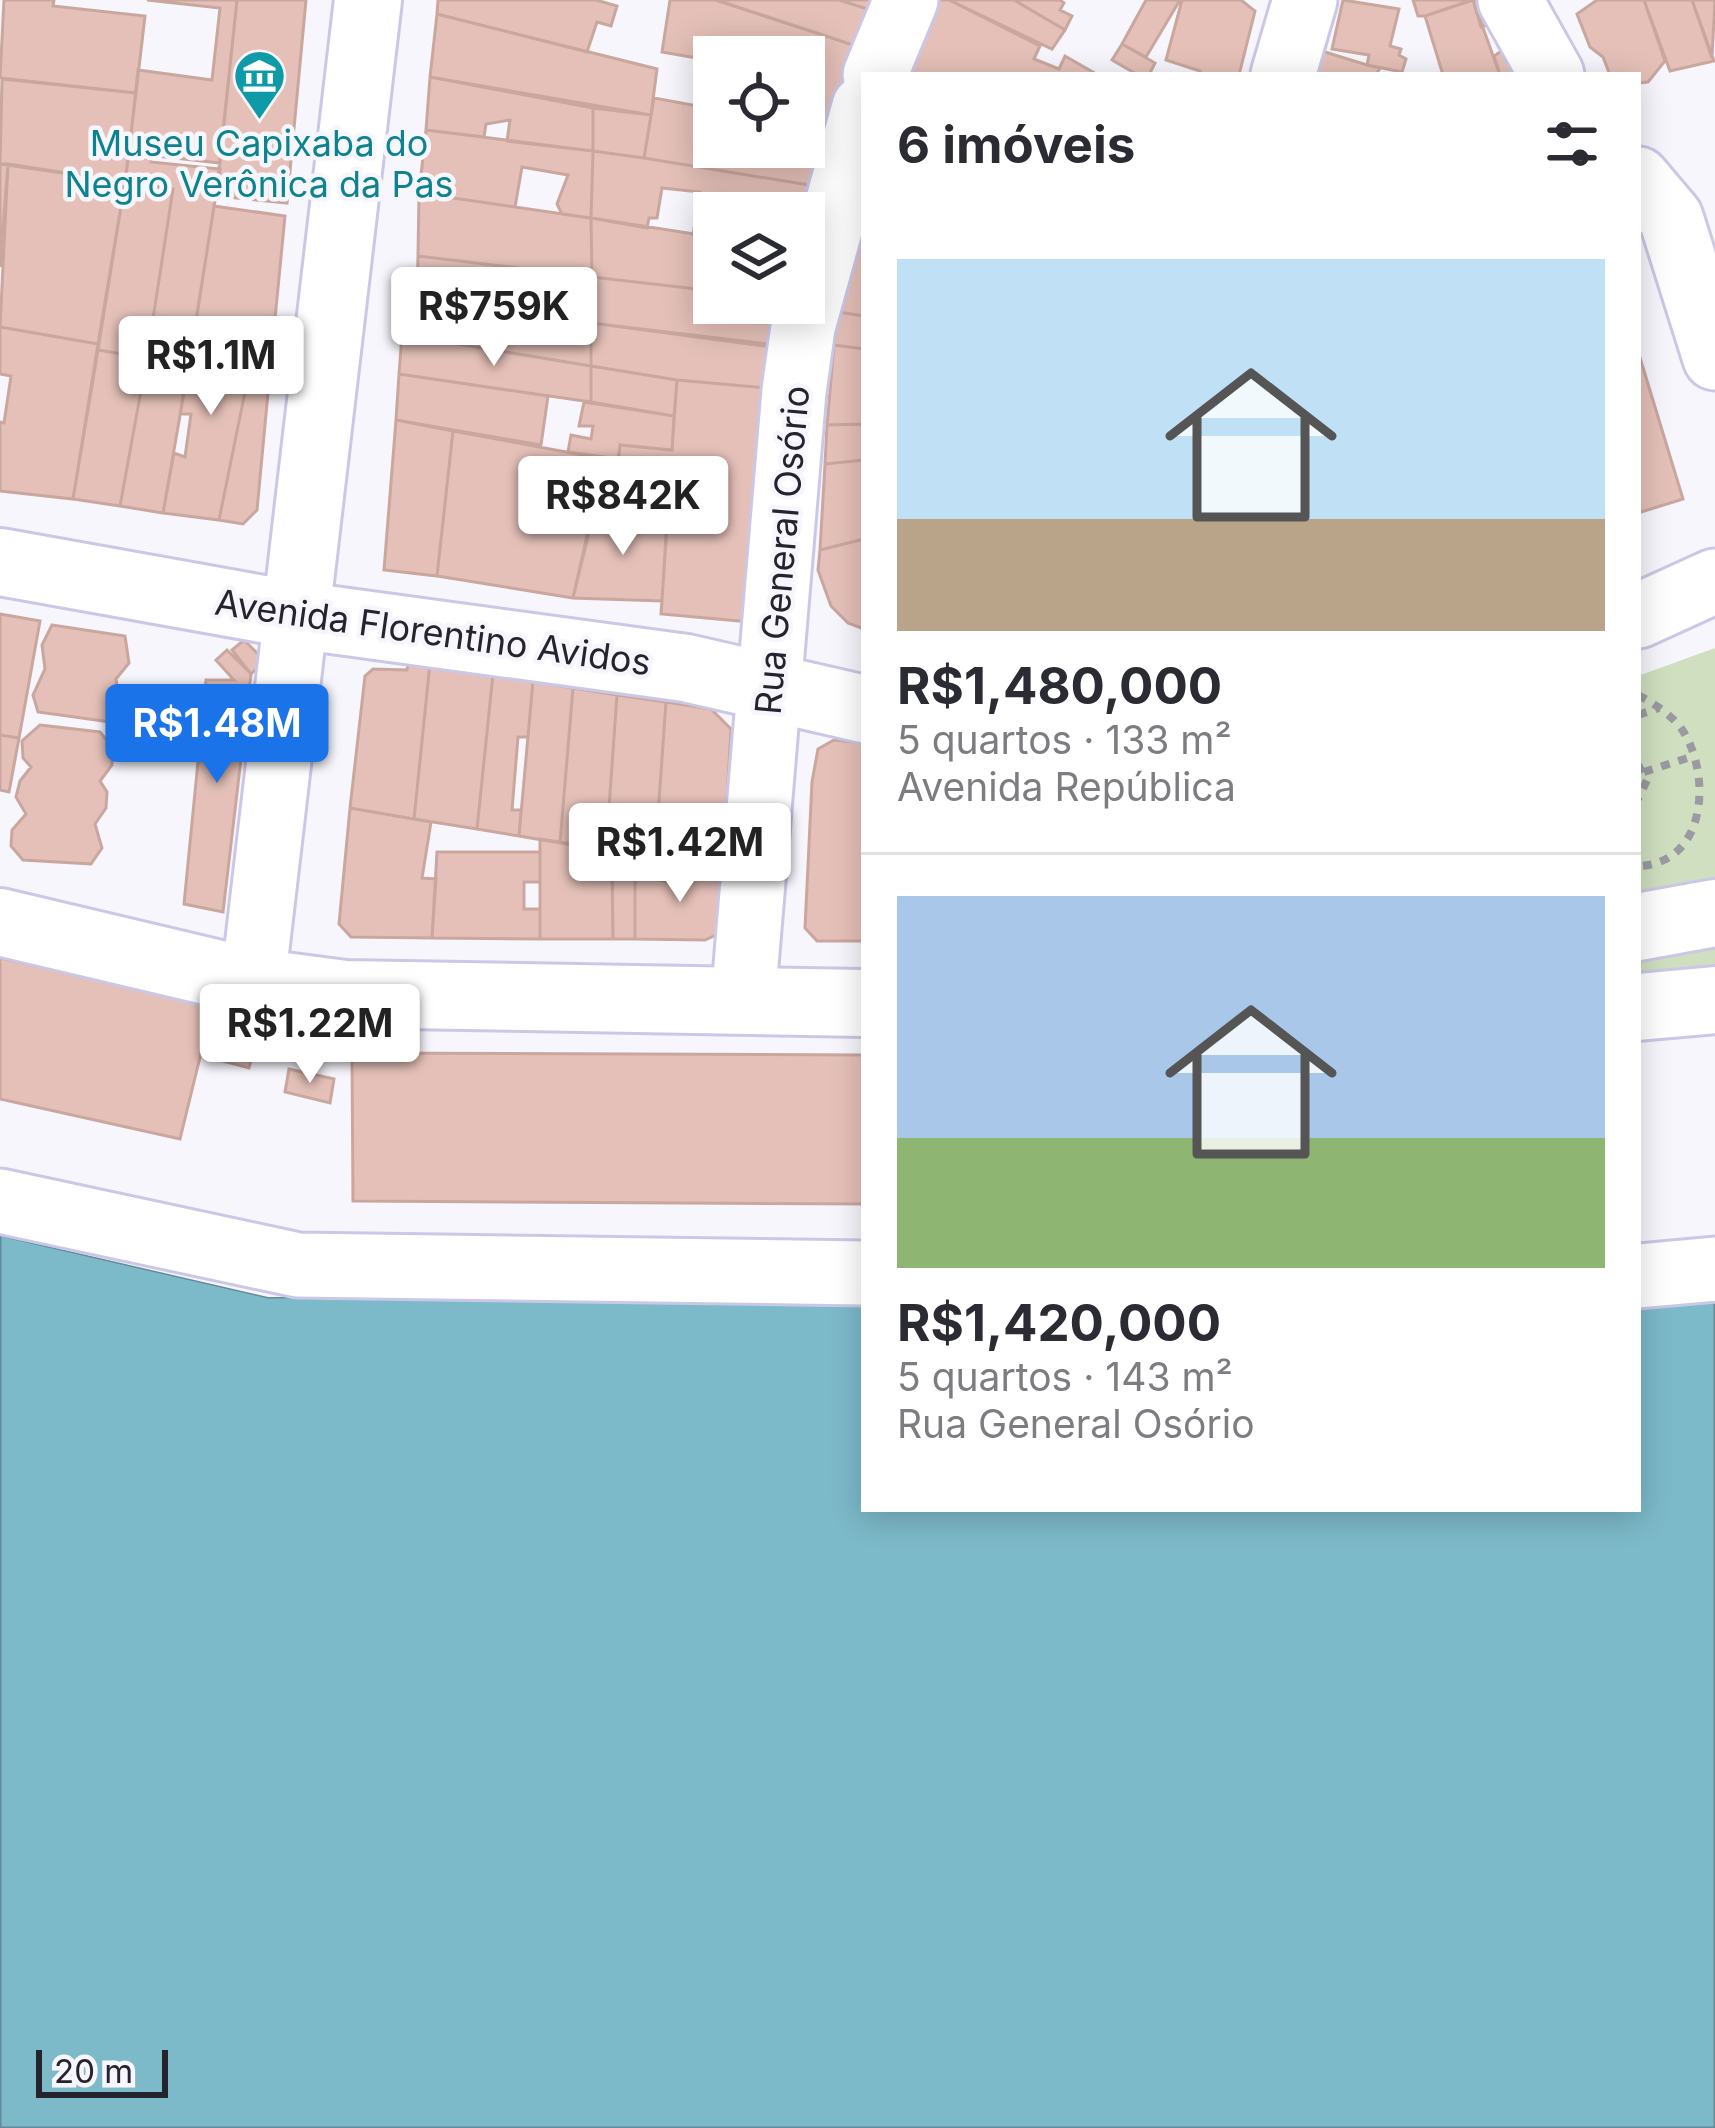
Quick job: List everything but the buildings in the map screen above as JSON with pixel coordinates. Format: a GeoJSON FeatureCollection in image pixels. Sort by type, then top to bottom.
{"type":"FeatureCollection","features":[{"type":"Feature","properties":{"kind":"main road"},"geometry":{"type":"LineString","coordinates":[[296,615],[368,0]]}},
{"type":"Feature","properties":{"kind":"main road","name":"Avenida Florentino Avidos"},"geometry":{"type":"LineString","coordinates":[[0,562],[296,615],[686,668],[861,708]]}},
{"type":"Feature","properties":{"kind":"main road"},"geometry":{"type":"LineString","coordinates":[[0,922],[253,982],[345,994],[861,1003]]}},
{"type":"Feature","properties":{"kind":"main road"},"geometry":{"type":"LineString","coordinates":[[1641,1007],[1715,1000]]}},
{"type":"Feature","properties":{"kind":"street"},"geometry":{"type":"LineString","coordinates":[[875,72],[906,0]]}},
{"type":"Feature","properties":{"kind":"street"},"geometry":{"type":"LineString","coordinates":[[1284,72],[1305,0]]}},
{"type":"Feature","properties":{"kind":"street"},"geometry":{"type":"LineString","coordinates":[[1510,0],[1550,72]]}},
{"type":"Feature","properties":{"kind":"street","name":"Rua General Osório"},"geometry":{"type":"LineString","coordinates":[[743,1001],[803,327],[861,118]]}},
{"type":"Feature","properties":{"kind":"street"},"geometry":{"type":"LineString","coordinates":[[1675,197],[1715,358]]}},
{"type":"Feature","properties":{"kind":"street"},"geometry":{"type":"LineString","coordinates":[[1641,615],[1715,580]]}},
{"type":"Feature","properties":{"kind":"street"},"geometry":{"type":"LineString","coordinates":[[253,982],[296,615]]}},
{"type":"Feature","properties":{"kind":"street"},"geometry":{"type":"LineString","coordinates":[[0,1202],[298,1265],[861,1273]]}},
{"type":"Feature","properties":{"kind":"street"},"geometry":{"type":"LineString","coordinates":[[1641,1276],[1715,1269]]}},
{"type":"Feature","properties":{"kind":"path"},"geometry":{"type":"LineString","coordinates":[[1641,697],[1684,733],[1694,756],[1701,799],[1693,828],[1666,860],[1641,865]]}},
{"type":"Feature","properties":{"kind":"path"},"geometry":{"type":"LineString","coordinates":[[1641,714],[1659,708]]}},
{"type":"Feature","properties":{"kind":"path"},"geometry":{"type":"LineString","coordinates":[[1641,768],[1694,756]]}},
{"type":"Feature","properties":{"kind":"green space"},"geometry":{"type":"Polygon","coordinates":[[[1715,648],[1715,884],[1641,899],[1641,675],[1715,648]]]}},
{"type":"Feature","properties":{"kind":"green space"},"geometry":{"type":"Polygon","coordinates":[[[1715,944],[1715,985],[1641,987],[1641,957],[1715,944]]]}},
{"type":"Feature","properties":{"kind":"water"},"geometry":{"type":"Polygon","coordinates":[[[0,1235],[268,1297],[861,1296],[861,1512],[1641,1512],[1641,1295],[1715,1295],[1715,2128],[0,2128],[0,1235]]]}},
{"type":"Feature","properties":{"kind":"pier"},"geometry":{"type":"Polygon","coordinates":[[[0,1229],[519,1296],[268,1297],[0,1235],[0,1229]]]}},
{"type":"Feature","properties":{"kind":"place","name":"Museu Capixaba do Negro Verônica da Pas"},"geometry":{"type":"Point","coordinates":[259,121]}}]}
